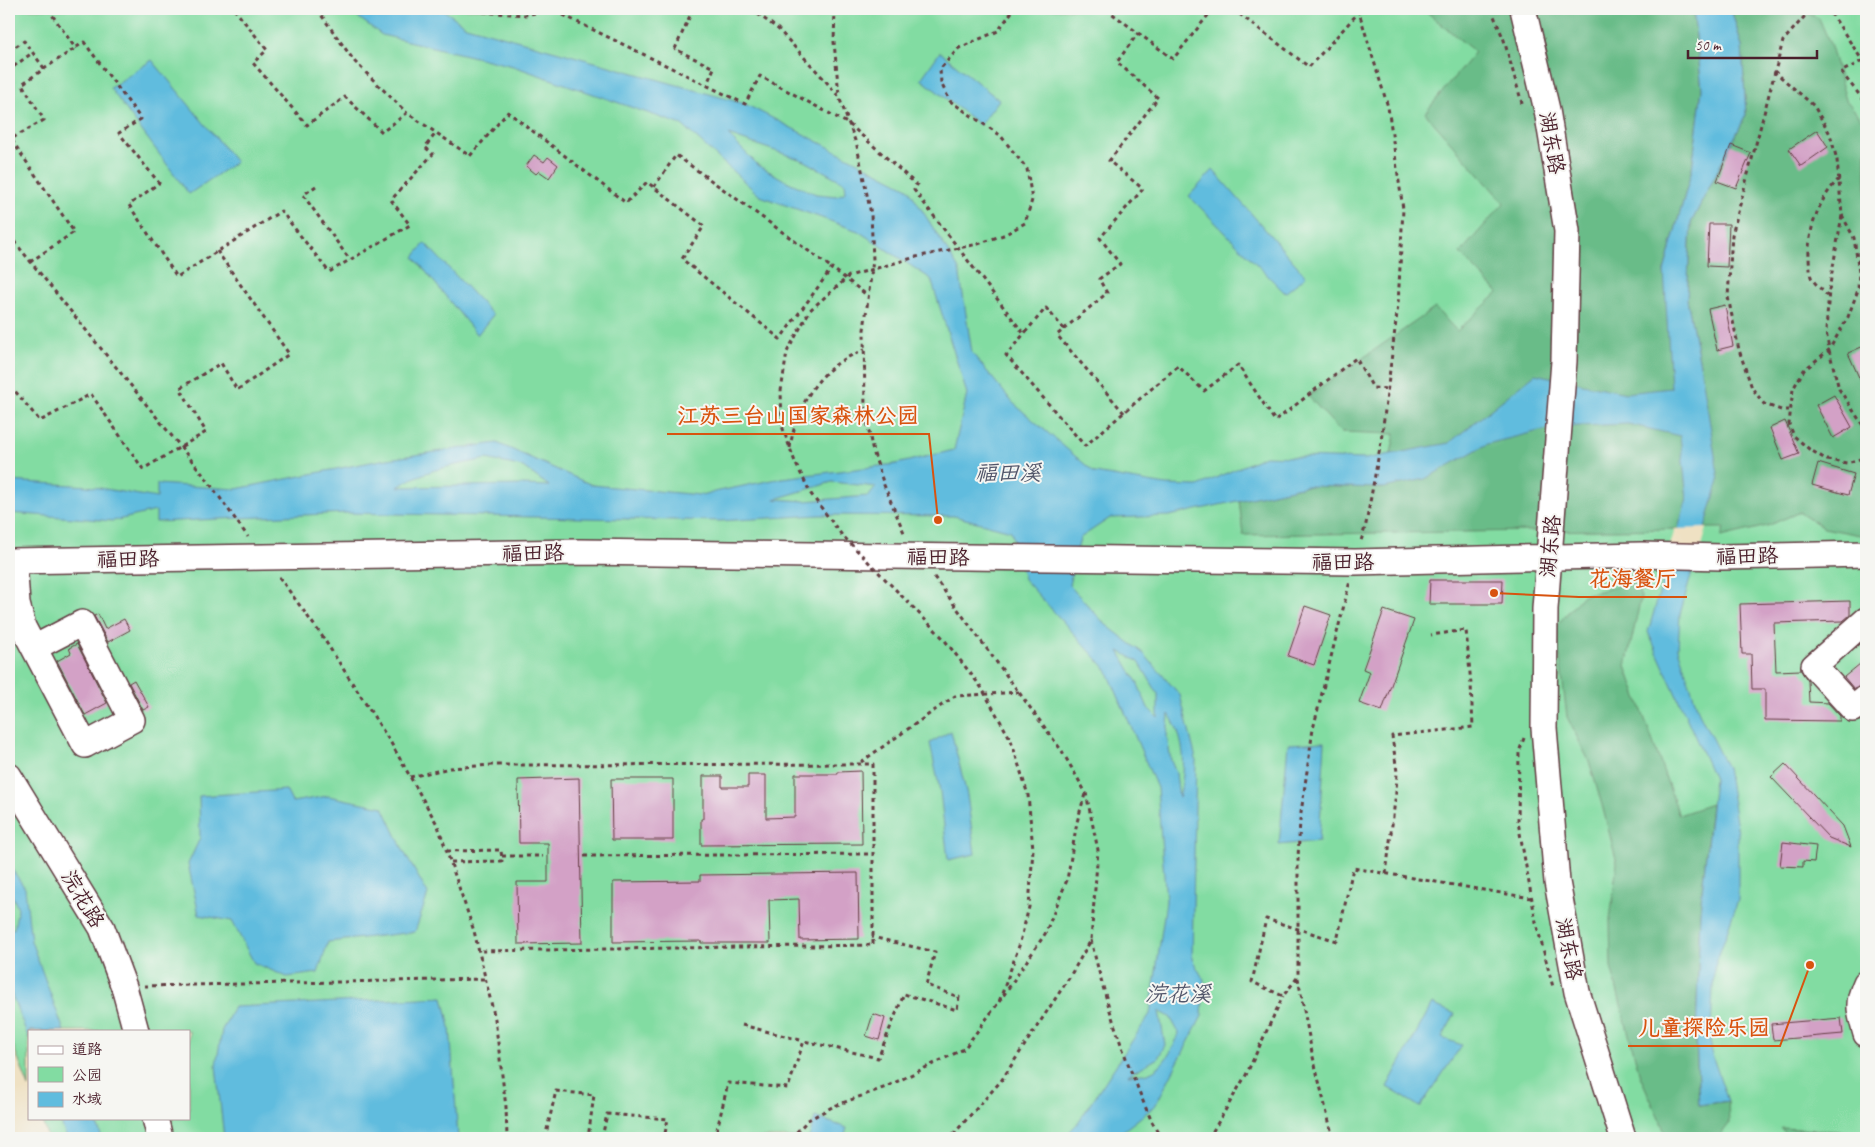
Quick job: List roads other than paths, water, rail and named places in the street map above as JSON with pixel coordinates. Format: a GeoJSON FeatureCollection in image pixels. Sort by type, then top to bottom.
{"type":"FeatureCollection","features":[{"type":"Feature","properties":{"kind":"street","name":"湖东路"},"geometry":{"type":"LineString","coordinates":[[1523,9],[1547,110],[1567,231],[1564,361],[1545,609],[1544,728],[1557,882],[1578,992],[1623,1138]]}},
{"type":"Feature","properties":{"kind":"street","name":"福田路"},"geometry":{"type":"LineString","coordinates":[[12,561],[579,552],[1121,561],[1355,562],[1641,555],[1722,557],[1866,554]]}},
{"type":"Feature","properties":{"kind":"street"},"geometry":{"type":"LineString","coordinates":[[12,561],[17,604],[23,627],[34,648],[85,745],[132,720],[82,623],[34,648]]}},
{"type":"Feature","properties":{"kind":"street"},"geometry":{"type":"LineString","coordinates":[[1861,634],[1814,666],[1853,709],[1866,698]]}},
{"type":"Feature","properties":{"kind":"street","name":"浣花路"},"geometry":{"type":"LineString","coordinates":[[9,776],[102,928],[124,987],[136,1030]]}},
{"type":"Feature","properties":{"kind":"street"},"geometry":{"type":"LineString","coordinates":[[1866,983],[1860,998],[1861,1016],[1866,1034]]}},
{"type":"Feature","properties":{"kind":"street"},"geometry":{"type":"LineString","coordinates":[[156,1120],[160,1138]]}},
{"type":"Feature","properties":{"kind":"water"},"geometry":{"type":"Polygon","coordinates":[[[347,9],[442,9],[466,26],[745,104],[908,188],[959,269],[972,353],[1013,403],[1095,473],[1166,485],[1198,486],[1265,456],[1365,459],[1449,443],[1535,374],[1626,393],[1671,388],[1664,271],[1692,169],[1702,89],[1693,9],[1731,9],[1742,46],[1746,115],[1691,223],[1687,299],[1702,375],[1719,480],[1680,614],[1678,648],[1699,713],[1727,768],[1738,833],[1738,900],[1714,969],[1710,1049],[1728,1101],[1699,1105],[1696,1037],[1700,911],[1714,779],[1648,632],[1687,498],[1680,436],[1628,424],[1555,427],[1487,444],[1425,479],[1384,488],[1305,486],[1169,516],[1110,518],[1080,538],[1069,585],[1105,624],[1144,654],[1180,695],[1196,759],[1192,959],[1204,980],[1202,1016],[1155,1106],[1114,1138],[1063,1138],[1077,1124],[1150,1014],[1166,901],[1157,788],[1107,670],[1024,579],[1011,531],[954,516],[820,515],[720,521],[347,513],[156,522],[156,511],[113,521],[9,513],[9,481],[88,486],[157,498],[157,484],[236,489],[381,460],[497,443],[592,485],[700,495],[782,478],[896,464],[954,450],[967,394],[931,279],[858,231],[760,196],[682,125],[513,66],[382,35],[347,9]],[[728,135],[758,165],[786,181],[816,194],[837,196],[846,192],[845,183],[805,161],[728,135]],[[487,459],[441,468],[419,476],[398,487],[549,486],[523,467],[487,459]],[[832,482],[775,499],[805,501],[869,496],[876,487],[832,482]],[[1119,651],[1137,682],[1148,708],[1158,718],[1158,694],[1139,662],[1119,651]],[[1169,714],[1167,737],[1171,761],[1176,773],[1179,798],[1183,776],[1183,754],[1179,734],[1169,714]],[[1159,1011],[1165,1045],[1158,1058],[1128,1075],[1146,1074],[1154,1070],[1164,1062],[1174,1045],[1179,1033],[1170,1017],[1159,1011]]]}},
{"type":"Feature","properties":{"kind":"water"},"geometry":{"type":"Polygon","coordinates":[[[940,52],[999,100],[980,125],[921,79],[940,52]]]}},
{"type":"Feature","properties":{"kind":"water"},"geometry":{"type":"Polygon","coordinates":[[[152,60],[236,162],[189,194],[110,88],[152,60]]]}},
{"type":"Feature","properties":{"kind":"water"},"geometry":{"type":"Polygon","coordinates":[[[1213,170],[1306,276],[1285,293],[1189,196],[1213,170]]]}},
{"type":"Feature","properties":{"kind":"water"},"geometry":{"type":"Polygon","coordinates":[[[425,243],[493,315],[477,335],[414,257],[425,243]]]}},
{"type":"Feature","properties":{"kind":"water"},"geometry":{"type":"Polygon","coordinates":[[[951,731],[967,795],[975,854],[948,860],[940,791],[930,743],[951,731]]]}},
{"type":"Feature","properties":{"kind":"water"},"geometry":{"type":"Polygon","coordinates":[[[1325,742],[1319,841],[1279,845],[1288,744],[1325,742]]]}},
{"type":"Feature","properties":{"kind":"water"},"geometry":{"type":"Polygon","coordinates":[[[286,790],[292,802],[328,796],[383,807],[404,852],[428,894],[415,932],[328,942],[318,973],[287,977],[254,963],[232,921],[199,915],[188,864],[200,838],[199,796],[286,790]]]}},
{"type":"Feature","properties":{"kind":"water"},"geometry":{"type":"Polygon","coordinates":[[[9,865],[25,888],[31,941],[64,1030],[28,1030],[28,1036],[9,988],[9,928],[14,929],[18,908],[9,889],[9,865]]]}},
{"type":"Feature","properties":{"kind":"water"},"geometry":{"type":"Polygon","coordinates":[[[443,997],[450,1027],[458,1138],[224,1138],[216,1066],[222,1030],[234,1007],[443,997]]]}},
{"type":"Feature","properties":{"kind":"water"},"geometry":{"type":"Polygon","coordinates":[[[1432,1004],[1455,1014],[1442,1038],[1462,1045],[1420,1107],[1387,1087],[1432,1004]]]}},
{"type":"Feature","properties":{"kind":"water"},"geometry":{"type":"Polygon","coordinates":[[[815,1117],[847,1128],[844,1138],[809,1138],[815,1117]]]}},
{"type":"Feature","properties":{"kind":"water"},"geometry":{"type":"Polygon","coordinates":[[[60,1120],[96,1120],[102,1138],[67,1138],[60,1120]]]}},
{"type":"Feature","properties":{"kind":"place","name":"江苏三台山国家森林公园"},"geometry":{"type":"Point","coordinates":[938,520]}},
{"type":"Feature","properties":{"kind":"place","name":"花海餐厅"},"geometry":{"type":"Point","coordinates":[1494,593]}},
{"type":"Feature","properties":{"kind":"place","name":"儿童探险乐园"},"geometry":{"type":"Point","coordinates":[1810,965]}},
{"type":"Feature","properties":{"kind":"water label","name":"福田溪"},"geometry":{"type":"Point","coordinates":[1008,472]}},
{"type":"Feature","properties":{"kind":"water label","name":"浣花溪"},"geometry":{"type":"Point","coordinates":[1178,993]}}]}
